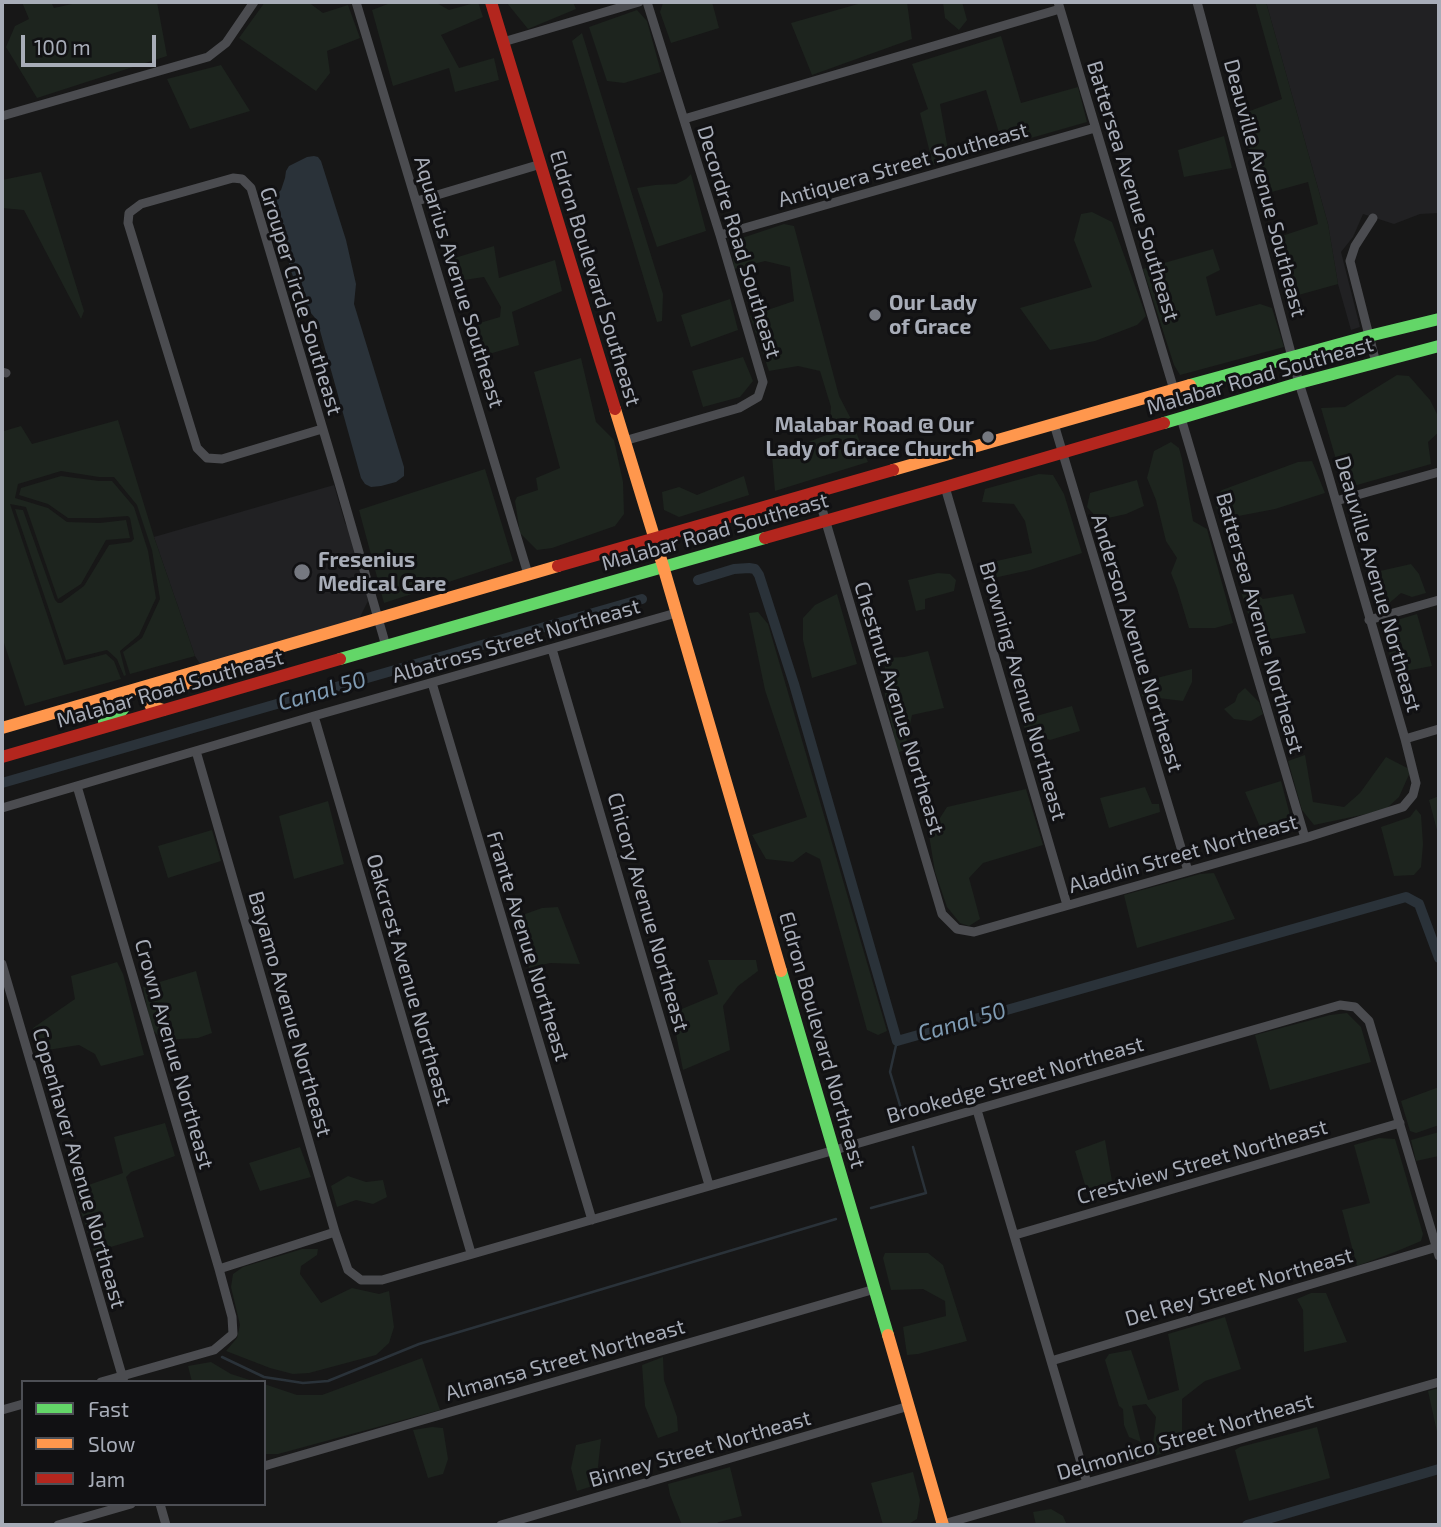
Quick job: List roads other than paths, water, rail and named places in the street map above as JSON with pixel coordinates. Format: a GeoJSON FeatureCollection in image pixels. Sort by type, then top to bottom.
{"type":"FeatureCollection","features":[{"type":"Feature","properties":{"kind":"main road","name":"Eldron Boulevard Southeast"},"geometry":{"type":"LineString","coordinates":[[491,2],[663,566]]}},
{"type":"Feature","properties":{"kind":"main road","name":"Malabar Road Southeast"},"geometry":{"type":"LineString","coordinates":[[2,728],[1054,424],[1369,335],[1439,319]]}},
{"type":"Feature","properties":{"kind":"main road","name":"Malabar Road Southeast"},"geometry":{"type":"LineString","coordinates":[[2,757],[1299,383],[1439,346]]}},
{"type":"Feature","properties":{"kind":"main road","name":"Eldron Boulevard Northeast"},"geometry":{"type":"LineString","coordinates":[[663,566],[942,1525]]}},
{"type":"Feature","properties":{"kind":"main road"},"geometry":{"type":"LineString","coordinates":[[166,710],[151,706],[148,700],[159,692],[225,672],[246,657]]}},
{"type":"Feature","properties":{"kind":"main road"},"geometry":{"type":"LineString","coordinates":[[30,749],[47,737],[116,717],[123,709],[121,703],[96,702]]}},
{"type":"Feature","properties":{"kind":"main road"},"geometry":{"type":"LineString","coordinates":[[2,737],[23,722]]}},
{"type":"Feature","properties":{"kind":"street"},"geometry":{"type":"LineString","coordinates":[[2,116],[208,57],[226,43],[254,2]]}},
{"type":"Feature","properties":{"kind":"street","name":"Aquarius Avenue Southeast"},"geometry":{"type":"LineString","coordinates":[[356,2],[528,574]]}},
{"type":"Feature","properties":{"kind":"street"},"geometry":{"type":"LineString","coordinates":[[503,42],[639,2]]}},
{"type":"Feature","properties":{"kind":"street","name":"Decordre Road Southeast"},"geometry":{"type":"LineString","coordinates":[[624,441],[739,408],[758,397],[763,382],[647,2]]}},
{"type":"Feature","properties":{"kind":"street","name":"Deauville Avenue Southeast"},"geometry":{"type":"LineString","coordinates":[[1197,2],[1299,383]]}},
{"type":"Feature","properties":{"kind":"street"},"geometry":{"type":"LineString","coordinates":[[684,119],[1059,5]]}},
{"type":"Feature","properties":{"kind":"street","name":"Battersea Avenue Southeast"},"geometry":{"type":"LineString","coordinates":[[1059,5],[1174,390]]}},
{"type":"Feature","properties":{"kind":"street","name":"Antiquera Street Southeast"},"geometry":{"type":"LineString","coordinates":[[720,235],[1095,128]]}},
{"type":"Feature","properties":{"kind":"street"},"geometry":{"type":"LineString","coordinates":[[417,201],[541,163]]}},
{"type":"Feature","properties":{"kind":"street","name":"Grouper Circle Southeast"},"geometry":{"type":"LineString","coordinates":[[322,429],[222,459],[207,458],[197,448],[128,223],[129,213],[141,204],[233,178],[242,179],[251,187],[386,646]]}},
{"type":"Feature","properties":{"kind":"street"},"geometry":{"type":"LineString","coordinates":[[1373,218],[1355,246],[1350,261],[1376,363]]}},
{"type":"Feature","properties":{"kind":"street","name":"Deauville Avenue Northeast"},"geometry":{"type":"LineString","coordinates":[[1299,383],[1405,739],[1416,783],[1412,795]]}},
{"type":"Feature","properties":{"kind":"street","name":"Battersea Avenue Northeast"},"geometry":{"type":"LineString","coordinates":[[1181,418],[1306,838]]}},
{"type":"Feature","properties":{"kind":"street","name":"Anderson Avenue Northeast"},"geometry":{"type":"LineString","coordinates":[[1054,424],[1188,871]]}},
{"type":"Feature","properties":{"kind":"street"},"geometry":{"type":"LineString","coordinates":[[1336,501],[1439,472]]}},
{"type":"Feature","properties":{"kind":"street","name":"Browning Avenue Northeast"},"geometry":{"type":"LineString","coordinates":[[944,487],[1068,905]]}},
{"type":"Feature","properties":{"kind":"street","name":"Chestnut Avenue Northeast"},"geometry":{"type":"LineString","coordinates":[[817,492],[942,914],[957,929]]}},
{"type":"Feature","properties":{"kind":"street"},"geometry":{"type":"LineString","coordinates":[[1369,620],[1439,600]]}},
{"type":"Feature","properties":{"kind":"street","name":"Albatross Street Northeast"},"geometry":{"type":"LineString","coordinates":[[2,808],[676,613]]}},
{"type":"Feature","properties":{"kind":"street","name":"Chicory Avenue Northeast"},"geometry":{"type":"LineString","coordinates":[[552,649],[709,1185]]}},
{"type":"Feature","properties":{"kind":"street","name":"Frante Avenue Northeast"},"geometry":{"type":"LineString","coordinates":[[432,683],[592,1220]]}},
{"type":"Feature","properties":{"kind":"street","name":"Oakcrest Avenue Northeast"},"geometry":{"type":"LineString","coordinates":[[314,716],[471,1253]]}},
{"type":"Feature","properties":{"kind":"street"},"geometry":{"type":"LineString","coordinates":[[1405,739],[1439,729]]}},
{"type":"Feature","properties":{"kind":"street","name":"Bayamo Avenue Northeast"},"geometry":{"type":"LineString","coordinates":[[196,751],[335,1232],[348,1270],[361,1280]]}},
{"type":"Feature","properties":{"kind":"street","name":"Crown Avenue Northeast"},"geometry":{"type":"LineString","coordinates":[[77,786],[232,1317],[233,1334],[214,1350],[123,1379]]}},
{"type":"Feature","properties":{"kind":"street","name":"Aladdin Street Northeast"},"geometry":{"type":"LineString","coordinates":[[957,929],[974,932],[1306,838],[1403,807],[1412,795]]}},
{"type":"Feature","properties":{"kind":"street","name":"Copenhaver Avenue Northeast"},"geometry":{"type":"LineString","coordinates":[[2,964],[123,1379]]}},
{"type":"Feature","properties":{"kind":"street","name":"Brookedge Street Northeast"},"geometry":{"type":"LineString","coordinates":[[361,1280],[382,1280],[1340,1005],[1355,1007],[1369,1021],[1400,1123]]}},
{"type":"Feature","properties":{"kind":"street"},"geometry":{"type":"LineString","coordinates":[[976,1110],[1087,1483]]}},
{"type":"Feature","properties":{"kind":"street"},"geometry":{"type":"LineString","coordinates":[[1400,1123],[1438,1252]]}},
{"type":"Feature","properties":{"kind":"street","name":"Crestview Street Northeast"},"geometry":{"type":"LineString","coordinates":[[1015,1235],[1400,1123]]}},
{"type":"Feature","properties":{"kind":"street"},"geometry":{"type":"LineString","coordinates":[[219,1269],[335,1232]]}},
{"type":"Feature","properties":{"kind":"street","name":"Del Rey Street Northeast"},"geometry":{"type":"LineString","coordinates":[[1051,1361],[1438,1252]]}},
{"type":"Feature","properties":{"kind":"street","name":"Almansa Street Northeast"},"geometry":{"type":"LineString","coordinates":[[266,1465],[875,1289]]}},
{"type":"Feature","properties":{"kind":"street","name":"Delmonico Street Northeast"},"geometry":{"type":"LineString","coordinates":[[942,1525],[1439,1382]]}},
{"type":"Feature","properties":{"kind":"street"},"geometry":{"type":"LineString","coordinates":[[2,1408],[21,1404]]}},
{"type":"Feature","properties":{"kind":"street","name":"Binney Street Northeast"},"geometry":{"type":"LineString","coordinates":[[501,1525],[909,1406]]}},
{"type":"Feature","properties":{"kind":"street"},"geometry":{"type":"LineString","coordinates":[[58,1525],[124,1506]]}},
{"type":"Feature","properties":{"kind":"street"},"geometry":{"type":"LineString","coordinates":[[161,1506],[166,1525]]}},
{"type":"Feature","properties":{"kind":"waterway","name":"Canal 50"},"geometry":{"type":"LineString","coordinates":[[698,580],[734,569],[755,569],[759,575],[794,684],[897,1041],[1406,897],[1419,904],[1439,958]]}},
{"type":"Feature","properties":{"kind":"waterway","name":"Canal 50"},"geometry":{"type":"LineString","coordinates":[[2,783],[642,599]]}},
{"type":"Feature","properties":{"kind":"waterway"},"geometry":{"type":"LineString","coordinates":[[897,1041],[890,1072],[902,1112]]}},
{"type":"Feature","properties":{"kind":"waterway"},"geometry":{"type":"LineString","coordinates":[[871,1208],[926,1193],[913,1147]]}},
{"type":"Feature","properties":{"kind":"waterway"},"geometry":{"type":"LineString","coordinates":[[222,1357],[264,1377],[303,1383],[328,1381],[419,1344],[836,1219]]}},
{"type":"Feature","properties":{"kind":"waterway"},"geometry":{"type":"LineString","coordinates":[[1247,1525],[1439,1469]]}},
{"type":"Feature","properties":{"kind":"place","name":"Our Lady of Grace"},"geometry":{"type":"Point","coordinates":[875,315]}},
{"type":"Feature","properties":{"kind":"place","name":"Malabar Road @ Our Lady of Grace Church"},"geometry":{"type":"Point","coordinates":[988,437]}},
{"type":"Feature","properties":{"kind":"place","name":"Fresenius Medical Care"},"geometry":{"type":"Point","coordinates":[302,572]}}]}
